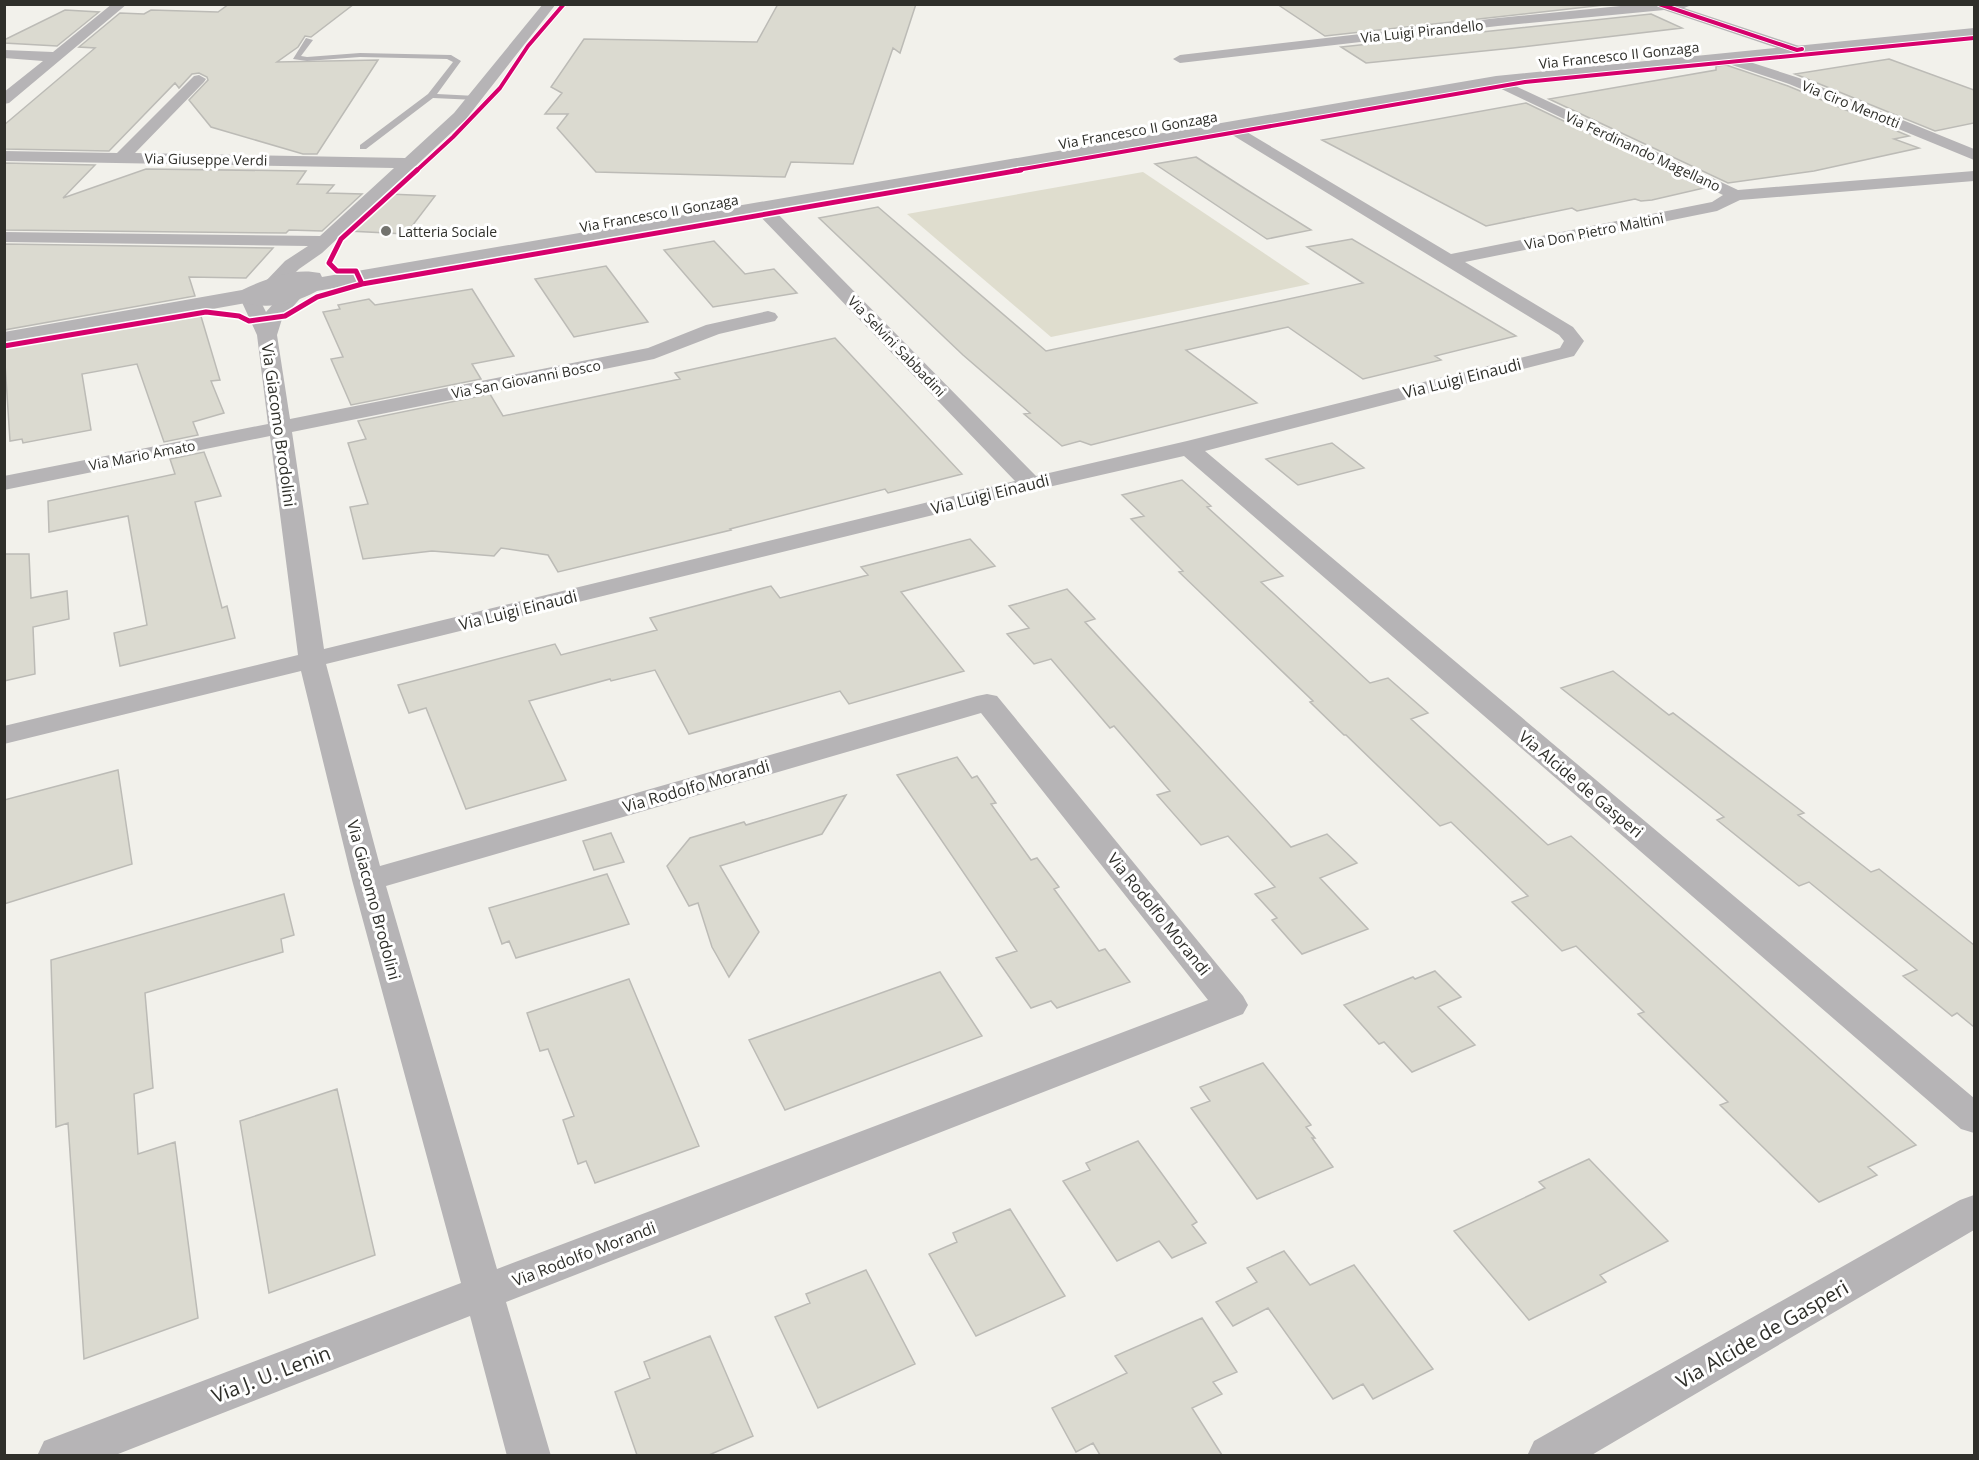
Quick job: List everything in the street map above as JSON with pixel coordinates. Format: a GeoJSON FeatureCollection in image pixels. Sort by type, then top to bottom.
{"type":"FeatureCollection","features":[{"type":"Feature","properties":{"kind":"street"},"geometry":{"type":"LineString","coordinates":[[108,4],[120,5]]}},
{"type":"Feature","properties":{"kind":"street"},"geometry":{"type":"LineString","coordinates":[[274,284],[292,265],[319,245],[460,116],[550,4]]}},
{"type":"Feature","properties":{"kind":"street","name":"Via Luigi Pirandello"},"geometry":{"type":"LineString","coordinates":[[1180,59],[1486,24],[1689,4]]}},
{"type":"Feature","properties":{"kind":"street"},"geometry":{"type":"LineString","coordinates":[[4,100],[120,5]]}},
{"type":"Feature","properties":{"kind":"street"},"geometry":{"type":"LineString","coordinates":[[1662,6],[1757,46]]}},
{"type":"Feature","properties":{"kind":"street","name":"Via Francesco II Gonzaga"},"geometry":{"type":"LineString","coordinates":[[249,297],[263,300],[306,286],[1496,81],[1725,57],[1757,46],[1797,50],[1974,33]]}},
{"type":"Feature","properties":{"kind":"street"},"geometry":{"type":"LineString","coordinates":[[4,54],[57,57]]}},
{"type":"Feature","properties":{"kind":"street","name":"Via Ciro Menotti"},"geometry":{"type":"LineString","coordinates":[[1725,57],[1794,81],[1974,155]]}},
{"type":"Feature","properties":{"kind":"street"},"geometry":{"type":"LineString","coordinates":[[121,158],[199,79]]}},
{"type":"Feature","properties":{"kind":"street","name":"Via Ferdinando Magellano"},"geometry":{"type":"LineString","coordinates":[[1496,81],[1736,195],[1974,176]]}},
{"type":"Feature","properties":{"kind":"street","name":"Via Luigi Einaudi"},"geometry":{"type":"LineString","coordinates":[[4,735],[1031,484],[1188,448],[1567,352],[1574,341],[1566,331],[1229,128]]}},
{"type":"Feature","properties":{"kind":"street","name":"Via Giuseppe Verdi"},"geometry":{"type":"LineString","coordinates":[[4,156],[408,163]]}},
{"type":"Feature","properties":{"kind":"street","name":"Via Don Pietro Maltini"},"geometry":{"type":"LineString","coordinates":[[1449,260],[1717,206],[1736,195]]}},
{"type":"Feature","properties":{"kind":"street","name":"Via Selvini Sabbadini"},"geometry":{"type":"LineString","coordinates":[[763,209],[1031,484]]}},
{"type":"Feature","properties":{"kind":"street"},"geometry":{"type":"LineString","coordinates":[[4,237],[319,245]]}},
{"type":"Feature","properties":{"kind":"street"},"geometry":{"type":"LineString","coordinates":[[267,335],[272,318],[306,286],[319,245]]}},
{"type":"Feature","properties":{"kind":"street","name":"Via Francesco II Gonzaga"},"geometry":{"type":"LineString","coordinates":[[249,297],[274,284],[299,278],[306,286]]}},
{"type":"Feature","properties":{"kind":"street"},"geometry":{"type":"LineString","coordinates":[[4,339],[249,297]]}},
{"type":"Feature","properties":{"kind":"street","name":"Via Giacomo Brodolini"},"geometry":{"type":"LineString","coordinates":[[249,297],[267,335],[312,661],[368,880],[529,1455]]}},
{"type":"Feature","properties":{"kind":"street","name":"Via San Giovanni Bosco"},"geometry":{"type":"LineString","coordinates":[[279,428],[654,353],[712,329],[768,317]]}},
{"type":"Feature","properties":{"kind":"street","name":"Via Mario Amato"},"geometry":{"type":"LineString","coordinates":[[4,483],[279,428]]}},
{"type":"Feature","properties":{"kind":"street","name":"Via Alcide de Gasperi"},"geometry":{"type":"LineString","coordinates":[[1188,448],[1974,1119]]}},
{"type":"Feature","properties":{"kind":"street","name":"Via Rodolfo Morandi"},"geometry":{"type":"LineString","coordinates":[[368,880],[987,702],[1231,1005],[483,1293]]}},
{"type":"Feature","properties":{"kind":"street","name":"Via Alcide de Gasperi"},"geometry":{"type":"LineString","coordinates":[[1570,1451],[1974,1211]]}},
{"type":"Feature","properties":{"kind":"street","name":"Via J. U. Lenin"},"geometry":{"type":"LineString","coordinates":[[59,1455],[483,1293]]}},
{"type":"Feature","properties":{"kind":"lane"},"geometry":{"type":"LineString","coordinates":[[309,40],[296,57],[307,59],[400,55],[448,57],[457,61],[431,96],[363,147]]}},
{"type":"Feature","properties":{"kind":"lane"},"geometry":{"type":"LineString","coordinates":[[431,96],[476,98]]}},
{"type":"Feature","properties":{"kind":"shaded area"},"geometry":{"type":"Polygon","coordinates":[[[1143,172],[1310,284],[1051,337],[907,214],[1143,172]]]}},
{"type":"Feature","properties":{"kind":"building"},"geometry":{"type":"Polygon","coordinates":[[[229,4],[354,4],[311,37],[305,36],[298,47],[277,62],[378,60],[317,154],[303,154],[211,127],[189,100],[208,80],[199,73],[192,74],[179,88],[175,83],[109,151],[4,149],[4,125],[95,48],[79,47],[120,13],[144,14],[151,10],[218,12],[229,4]]]}},
{"type":"Feature","properties":{"kind":"building"},"geometry":{"type":"Polygon","coordinates":[[[778,4],[916,4],[900,53],[893,48],[853,164],[791,162],[785,177],[596,172],[557,128],[568,114],[545,114],[562,93],[551,87],[584,39],[757,42],[778,4]]]}},
{"type":"Feature","properties":{"kind":"building"},"geometry":{"type":"Polygon","coordinates":[[[1277,4],[1613,4],[1325,36],[1277,4]]]}},
{"type":"Feature","properties":{"kind":"building"},"geometry":{"type":"Polygon","coordinates":[[[65,10],[99,12],[57,46],[4,43],[4,40],[65,10]]]}},
{"type":"Feature","properties":{"kind":"building"},"geometry":{"type":"Polygon","coordinates":[[[1651,14],[1682,28],[1366,63],[1341,47],[1651,14]]]}},
{"type":"Feature","properties":{"kind":"building"},"geometry":{"type":"Polygon","coordinates":[[[1889,59],[1974,90],[1974,123],[1935,131],[1795,74],[1889,59]]]}},
{"type":"Feature","properties":{"kind":"building"},"geometry":{"type":"Polygon","coordinates":[[[1726,65],[1788,86],[1909,136],[1894,139],[1919,148],[1814,171],[1728,183],[1549,99],[1716,70],[1716,66],[1726,65]]]}},
{"type":"Feature","properties":{"kind":"building"},"geometry":{"type":"Polygon","coordinates":[[[1526,103],[1704,188],[1652,200],[1635,199],[1577,211],[1572,208],[1486,226],[1322,140],[1526,103]]]}},
{"type":"Feature","properties":{"kind":"building"},"geometry":{"type":"Polygon","coordinates":[[[1196,157],[1311,230],[1267,239],[1155,164],[1196,157]]]}},
{"type":"Feature","properties":{"kind":"building"},"geometry":{"type":"Polygon","coordinates":[[[4,163],[95,165],[63,198],[146,169],[306,171],[297,184],[334,185],[327,193],[362,194],[322,231],[289,230],[286,233],[4,230],[4,163]]]}},
{"type":"Feature","properties":{"kind":"building"},"geometry":{"type":"Polygon","coordinates":[[[388,194],[435,196],[406,234],[349,231],[388,194]]]}},
{"type":"Feature","properties":{"kind":"building"},"geometry":{"type":"Polygon","coordinates":[[[878,207],[1046,351],[1363,283],[1307,247],[1352,239],[1516,336],[1435,356],[1441,360],[1363,379],[1288,327],[1186,350],[1257,403],[1091,445],[1080,441],[1062,446],[1024,414],[1030,413],[963,355],[819,218],[878,207]]]}},
{"type":"Feature","properties":{"kind":"building"},"geometry":{"type":"Polygon","coordinates":[[[714,241],[745,274],[774,269],[797,293],[713,307],[664,250],[714,241]]]}},
{"type":"Feature","properties":{"kind":"building"},"geometry":{"type":"Polygon","coordinates":[[[4,244],[273,248],[246,278],[189,277],[195,296],[4,330],[4,244]]]}},
{"type":"Feature","properties":{"kind":"building"},"geometry":{"type":"Polygon","coordinates":[[[606,266],[648,322],[574,337],[535,279],[606,266]]]}},
{"type":"Feature","properties":{"kind":"building"},"geometry":{"type":"Polygon","coordinates":[[[472,289],[514,356],[472,364],[481,379],[351,405],[331,359],[343,357],[323,312],[340,309],[338,305],[369,299],[375,305],[472,289]]]}},
{"type":"Feature","properties":{"kind":"building"},"geometry":{"type":"Polygon","coordinates":[[[200,313],[220,380],[211,381],[224,413],[193,422],[198,435],[164,442],[137,364],[82,374],[91,430],[23,443],[22,439],[10,441],[4,348],[200,313]]]}},
{"type":"Feature","properties":{"kind":"building"},"geometry":{"type":"Polygon","coordinates":[[[835,338],[962,474],[888,493],[885,489],[731,530],[558,572],[548,555],[501,548],[494,556],[432,551],[363,559],[350,507],[368,504],[348,443],[366,439],[358,421],[490,394],[503,416],[680,379],[675,373],[835,338]]]}},
{"type":"Feature","properties":{"kind":"building"},"geometry":{"type":"Polygon","coordinates":[[[1332,443],[1364,468],[1298,485],[1266,459],[1332,443]]]}},
{"type":"Feature","properties":{"kind":"building"},"geometry":{"type":"Polygon","coordinates":[[[204,452],[221,496],[195,502],[222,608],[227,606],[235,638],[120,666],[114,633],[147,625],[128,516],[49,532],[48,501],[175,474],[170,459],[204,452]]]}},
{"type":"Feature","properties":{"kind":"building"},"geometry":{"type":"Polygon","coordinates":[[[1182,480],[1211,506],[1207,507],[1283,576],[1261,582],[1370,683],[1388,678],[1428,713],[1411,719],[1548,845],[1571,836],[1916,1145],[1868,1167],[1877,1175],[1819,1202],[1720,1105],[1728,1102],[1638,1014],[1644,1012],[1576,946],[1562,951],[1512,902],[1528,896],[1451,822],[1440,826],[1344,735],[1310,702],[1313,701],[1179,572],[1183,571],[1131,519],[1144,516],[1122,495],[1182,480]]]}},
{"type":"Feature","properties":{"kind":"building"},"geometry":{"type":"Polygon","coordinates":[[[970,539],[995,566],[901,592],[964,671],[849,704],[840,691],[689,734],[655,670],[611,681],[610,679],[529,701],[566,780],[466,809],[426,708],[409,713],[398,685],[555,644],[561,655],[657,630],[650,618],[771,586],[780,598],[868,575],[861,567],[970,539]]]}},
{"type":"Feature","properties":{"kind":"building"},"geometry":{"type":"Polygon","coordinates":[[[4,554],[29,554],[31,598],[67,591],[69,619],[33,627],[35,674],[4,681],[4,554]]]}},
{"type":"Feature","properties":{"kind":"building"},"geometry":{"type":"Polygon","coordinates":[[[1067,589],[1095,619],[1085,622],[1291,847],[1327,834],[1357,863],[1320,878],[1368,929],[1302,954],[1272,920],[1277,918],[1255,894],[1275,887],[1228,836],[1201,845],[1157,795],[1170,791],[1114,726],[1110,728],[1051,659],[1034,664],[1007,634],[1029,628],[1009,606],[1067,589]]]}},
{"type":"Feature","properties":{"kind":"building"},"geometry":{"type":"Polygon","coordinates":[[[1613,671],[1669,715],[1673,713],[1804,813],[1798,815],[1871,872],[1879,869],[1974,945],[1974,1027],[1957,1013],[1952,1016],[1903,976],[1917,970],[1809,882],[1799,886],[1717,820],[1724,817],[1561,688],[1613,671]]]}},
{"type":"Feature","properties":{"kind":"building"},"geometry":{"type":"Polygon","coordinates":[[[957,757],[972,778],[977,776],[996,803],[991,804],[1031,860],[1037,858],[1059,887],[1054,889],[1099,951],[1105,949],[1130,982],[1057,1008],[1051,1001],[1031,1008],[996,958],[1017,951],[897,775],[957,757]]]}},
{"type":"Feature","properties":{"kind":"building"},"geometry":{"type":"Polygon","coordinates":[[[118,770],[132,864],[4,904],[4,800],[118,770]]]}},
{"type":"Feature","properties":{"kind":"building"},"geometry":{"type":"Polygon","coordinates":[[[846,795],[822,834],[720,866],[759,932],[729,977],[712,947],[698,903],[689,906],[667,866],[690,838],[744,822],[746,825],[846,795]]]}},
{"type":"Feature","properties":{"kind":"building"},"geometry":{"type":"Polygon","coordinates":[[[611,833],[624,862],[594,870],[583,841],[611,833]]]}},
{"type":"Feature","properties":{"kind":"building"},"geometry":{"type":"Polygon","coordinates":[[[607,874],[629,924],[516,958],[509,941],[502,944],[489,908],[607,874]]]}},
{"type":"Feature","properties":{"kind":"building"},"geometry":{"type":"Polygon","coordinates":[[[284,894],[294,935],[281,939],[283,952],[145,993],[153,1088],[134,1094],[138,1154],[175,1142],[198,1318],[84,1359],[68,1123],[56,1127],[51,960],[284,894]]]}},
{"type":"Feature","properties":{"kind":"building"},"geometry":{"type":"Polygon","coordinates":[[[1435,971],[1461,997],[1438,1007],[1475,1045],[1412,1072],[1384,1042],[1379,1044],[1344,1005],[1413,977],[1415,979],[1435,971]]]}},
{"type":"Feature","properties":{"kind":"building"},"geometry":{"type":"Polygon","coordinates":[[[940,972],[982,1036],[785,1110],[749,1040],[940,972]]]}},
{"type":"Feature","properties":{"kind":"building"},"geometry":{"type":"Polygon","coordinates":[[[629,979],[699,1146],[595,1183],[586,1161],[578,1164],[563,1120],[574,1116],[548,1049],[540,1051],[527,1013],[629,979]]]}},
{"type":"Feature","properties":{"kind":"building"},"geometry":{"type":"Polygon","coordinates":[[[1263,1063],[1311,1125],[1306,1127],[1333,1167],[1257,1199],[1191,1108],[1210,1101],[1200,1087],[1263,1063]]]}},
{"type":"Feature","properties":{"kind":"building"},"geometry":{"type":"Polygon","coordinates":[[[337,1089],[375,1255],[269,1293],[240,1121],[337,1089]]]}},
{"type":"Feature","properties":{"kind":"building"},"geometry":{"type":"Polygon","coordinates":[[[1138,1141],[1197,1222],[1192,1225],[1206,1243],[1172,1258],[1159,1241],[1117,1261],[1063,1181],[1090,1170],[1086,1163],[1138,1141]]]}},
{"type":"Feature","properties":{"kind":"building"},"geometry":{"type":"Polygon","coordinates":[[[1589,1159],[1668,1241],[1600,1275],[1606,1282],[1529,1320],[1454,1231],[1545,1188],[1539,1182],[1589,1159]]]}},
{"type":"Feature","properties":{"kind":"building"},"geometry":{"type":"Polygon","coordinates":[[[1010,1209],[1065,1296],[976,1336],[929,1254],[957,1242],[953,1233],[1010,1209]]]}},
{"type":"Feature","properties":{"kind":"building"},"geometry":{"type":"Polygon","coordinates":[[[1284,1251],[1310,1285],[1354,1265],[1433,1369],[1373,1399],[1363,1384],[1333,1399],[1268,1308],[1233,1326],[1216,1302],[1257,1282],[1247,1268],[1284,1251]]]}},
{"type":"Feature","properties":{"kind":"building"},"geometry":{"type":"Polygon","coordinates":[[[866,1270],[915,1364],[818,1408],[775,1317],[810,1303],[806,1294],[866,1270]]]}},
{"type":"Feature","properties":{"kind":"building"},"geometry":{"type":"Polygon","coordinates":[[[1202,1318],[1237,1372],[1213,1382],[1222,1394],[1192,1408],[1222,1455],[1100,1455],[1093,1443],[1076,1452],[1052,1408],[1127,1373],[1115,1356],[1202,1318]]]}},
{"type":"Feature","properties":{"kind":"building"},"geometry":{"type":"Polygon","coordinates":[[[710,1336],[753,1436],[709,1455],[637,1455],[615,1392],[650,1378],[644,1362],[710,1336]]]}},
{"type":"Feature","properties":{"kind":"cycle path"},"geometry":{"type":"LineString","coordinates":[[362,284],[356,271],[337,271],[329,263],[341,239],[453,137],[500,88],[528,46],[564,4]]}},
{"type":"Feature","properties":{"kind":"cycle path"},"geometry":{"type":"LineString","coordinates":[[1659,4],[1797,50],[1802,49]]}},
{"type":"Feature","properties":{"kind":"cycle path"},"geometry":{"type":"LineString","coordinates":[[4,346],[206,312],[239,316],[249,321],[285,316],[317,297],[362,284],[1525,82],[1974,38]]}},
{"type":"Feature","properties":{"kind":"place","name":"Latteria Sociale"},"geometry":{"type":"Point","coordinates":[386,231]}}]}
